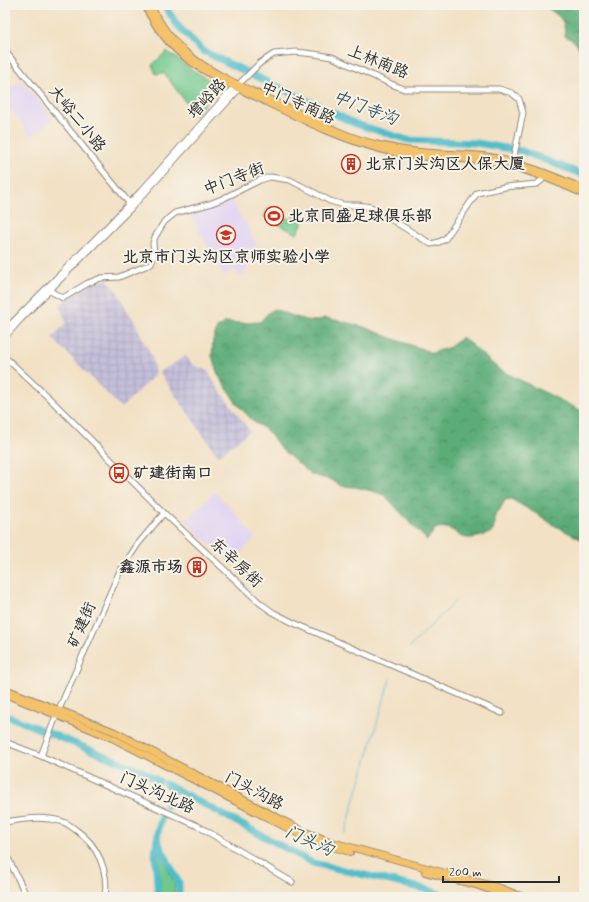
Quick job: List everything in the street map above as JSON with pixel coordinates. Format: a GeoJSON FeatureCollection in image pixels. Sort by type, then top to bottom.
{"type":"FeatureCollection","features":[{"type":"Feature","properties":{"kind":"main road"},"geometry":{"type":"LineString","coordinates":[[145,5],[150,16],[165,38],[186,58],[205,72],[237,87]]}},
{"type":"Feature","properties":{"kind":"main road"},"geometry":{"type":"LineString","coordinates":[[150,5],[167,32],[183,50],[209,69],[228,79],[237,87]]}},
{"type":"Feature","properties":{"kind":"main road","name":"中门寺南路"},"geometry":{"type":"LineString","coordinates":[[237,87],[367,142],[412,151],[479,156],[513,162],[584,189]]}},
{"type":"Feature","properties":{"kind":"main road","name":"中门寺南路"},"geometry":{"type":"LineString","coordinates":[[545,174],[584,194]]}},
{"type":"Feature","properties":{"kind":"main road","name":"门头沟路"},"geometry":{"type":"LineString","coordinates":[[5,689],[115,732],[303,831],[332,842],[500,888],[523,897]]}},
{"type":"Feature","properties":{"kind":"main road","name":"门头沟路"},"geometry":{"type":"LineString","coordinates":[[5,694],[55,718],[112,738],[305,837],[333,847],[476,885],[509,897]]}},
{"type":"Feature","properties":{"kind":"street","name":"大峪二小路"},"geometry":{"type":"LineString","coordinates":[[5,51],[130,204]]}},
{"type":"Feature","properties":{"kind":"street","name":"上林南路"},"geometry":{"type":"LineString","coordinates":[[237,87],[252,70],[274,54],[296,52],[332,57],[404,89],[505,90],[512,93],[519,99],[523,113],[513,162]]}},
{"type":"Feature","properties":{"kind":"street","name":"增峪路"},"geometry":{"type":"LineString","coordinates":[[5,330],[130,204],[237,87]]}},
{"type":"Feature","properties":{"kind":"street","name":"增峪路"},"geometry":{"type":"LineString","coordinates":[[5,337],[132,207],[237,87]]}},
{"type":"Feature","properties":{"kind":"street","name":"中门寺街"},"geometry":{"type":"LineString","coordinates":[[50,291],[63,298],[88,282],[101,278],[119,277],[148,265],[151,263],[153,258],[154,253],[152,243],[155,237],[164,222],[175,213],[209,204],[260,180],[270,177],[290,180],[315,194],[344,205],[371,207],[431,244],[439,242],[445,238],[477,193],[504,187],[537,184],[542,180],[545,174]]}},
{"type":"Feature","properties":{"kind":"street","name":"东辛房街"},"geometry":{"type":"LineString","coordinates":[[5,356],[164,513],[260,603],[274,613],[294,623],[502,713]]}},
{"type":"Feature","properties":{"kind":"street","name":"矿建街"},"geometry":{"type":"LineString","coordinates":[[40,756],[55,718],[119,573],[138,544],[164,513]]}},
{"type":"Feature","properties":{"kind":"street","name":"门头沟北路"},"geometry":{"type":"LineString","coordinates":[[5,742],[198,826],[292,882]]}},
{"type":"Feature","properties":{"kind":"street"},"geometry":{"type":"LineString","coordinates":[[5,822],[28,818],[43,818],[61,821],[85,836],[97,851],[104,869],[107,887],[105,897]]}},
{"type":"Feature","properties":{"kind":"street"},"geometry":{"type":"LineString","coordinates":[[5,852],[27,897]]}},
{"type":"Feature","properties":{"kind":"shaded area"},"geometry":{"type":"Polygon","coordinates":[[[21,80],[53,118],[31,137],[12,111],[5,114],[5,94],[21,80]]]}},
{"type":"Feature","properties":{"kind":"shaded area","name":"北京市门头沟区京师实验小学"},"geometry":{"type":"Polygon","coordinates":[[[231,198],[242,220],[246,223],[257,247],[244,256],[250,266],[240,277],[234,269],[223,276],[189,212],[231,198]]]}},
{"type":"Feature","properties":{"kind":"shaded area"},"geometry":{"type":"Polygon","coordinates":[[[107,279],[118,293],[135,322],[152,356],[155,375],[121,408],[52,338],[66,323],[60,305],[74,293],[92,283],[107,279]]]}},
{"type":"Feature","properties":{"kind":"shaded area"},"geometry":{"type":"Polygon","coordinates":[[[186,356],[193,365],[207,370],[218,388],[250,431],[218,456],[159,372],[186,356]]]}},
{"type":"Feature","properties":{"kind":"shaded area"},"geometry":{"type":"Polygon","coordinates":[[[215,492],[224,502],[225,501],[255,538],[231,563],[185,521],[215,492]]]}},
{"type":"Feature","properties":{"kind":"green space"},"geometry":{"type":"Polygon","coordinates":[[[542,5],[584,5],[584,60],[574,41],[565,36],[564,26],[561,19],[542,5]]]}},
{"type":"Feature","properties":{"kind":"green space"},"geometry":{"type":"Polygon","coordinates":[[[167,51],[191,69],[220,86],[195,115],[164,73],[156,74],[152,65],[167,51]]]}},
{"type":"Feature","properties":{"kind":"green space"},"geometry":{"type":"Polygon","coordinates":[[[269,207],[284,214],[279,224],[284,216],[292,220],[295,213],[305,218],[297,234],[264,217],[269,207]]]}},
{"type":"Feature","properties":{"kind":"green space"},"geometry":{"type":"Polygon","coordinates":[[[274,309],[305,320],[317,321],[324,318],[364,327],[432,353],[450,347],[462,337],[500,370],[584,412],[584,541],[552,524],[511,499],[505,500],[495,518],[493,531],[490,533],[478,537],[466,538],[461,537],[449,529],[436,528],[427,540],[384,495],[355,487],[341,486],[330,479],[311,474],[282,450],[270,434],[264,428],[255,423],[237,404],[218,375],[212,356],[213,340],[217,328],[226,322],[260,322],[274,309]]]}},
{"type":"Feature","properties":{"kind":"green space"},"geometry":{"type":"Polygon","coordinates":[[[158,848],[175,884],[174,897],[161,897],[158,848]]]}},
{"type":"Feature","properties":{"kind":"waterway","name":"中门寺沟"},"geometry":{"type":"LineString","coordinates":[[164,5],[178,26],[203,51],[356,124],[408,140],[477,143],[522,151],[584,175]]}},
{"type":"Feature","properties":{"kind":"waterway"},"geometry":{"type":"LineString","coordinates":[[409,648],[455,601]]}},
{"type":"Feature","properties":{"kind":"waterway"},"geometry":{"type":"LineString","coordinates":[[345,833],[390,679]]}},
{"type":"Feature","properties":{"kind":"waterway","name":"门头沟"},"geometry":{"type":"LineString","coordinates":[[5,715],[142,771],[159,781]]}},
{"type":"Feature","properties":{"kind":"waterway","name":"门头沟"},"geometry":{"type":"LineString","coordinates":[[166,784],[313,863],[429,890],[450,897]]}},
{"type":"Feature","properties":{"kind":"waterway"},"geometry":{"type":"LineString","coordinates":[[166,806],[174,788]]}},
{"type":"Feature","properties":{"kind":"waterway"},"geometry":{"type":"LineString","coordinates":[[158,897],[155,851],[162,817]]}},
{"type":"Feature","properties":{"kind":"waterway"},"geometry":{"type":"LineString","coordinates":[[157,840],[179,883],[179,897]]}},
{"type":"Feature","properties":{"kind":"place","name":"北京门头沟区人保大厦"},"geometry":{"type":"Point","coordinates":[351,164]}},
{"type":"Feature","properties":{"kind":"place","name":"北京同盛足球俱乐部"},"geometry":{"type":"Point","coordinates":[274,216]}},
{"type":"Feature","properties":{"kind":"place","name":"北京市门头沟区京师实验小学"},"geometry":{"type":"Point","coordinates":[226,235]}},
{"type":"Feature","properties":{"kind":"place","name":"矿建街南口"},"geometry":{"type":"Point","coordinates":[119,473]}},
{"type":"Feature","properties":{"kind":"place","name":"鑫源市场"},"geometry":{"type":"Point","coordinates":[197,567]}}]}
